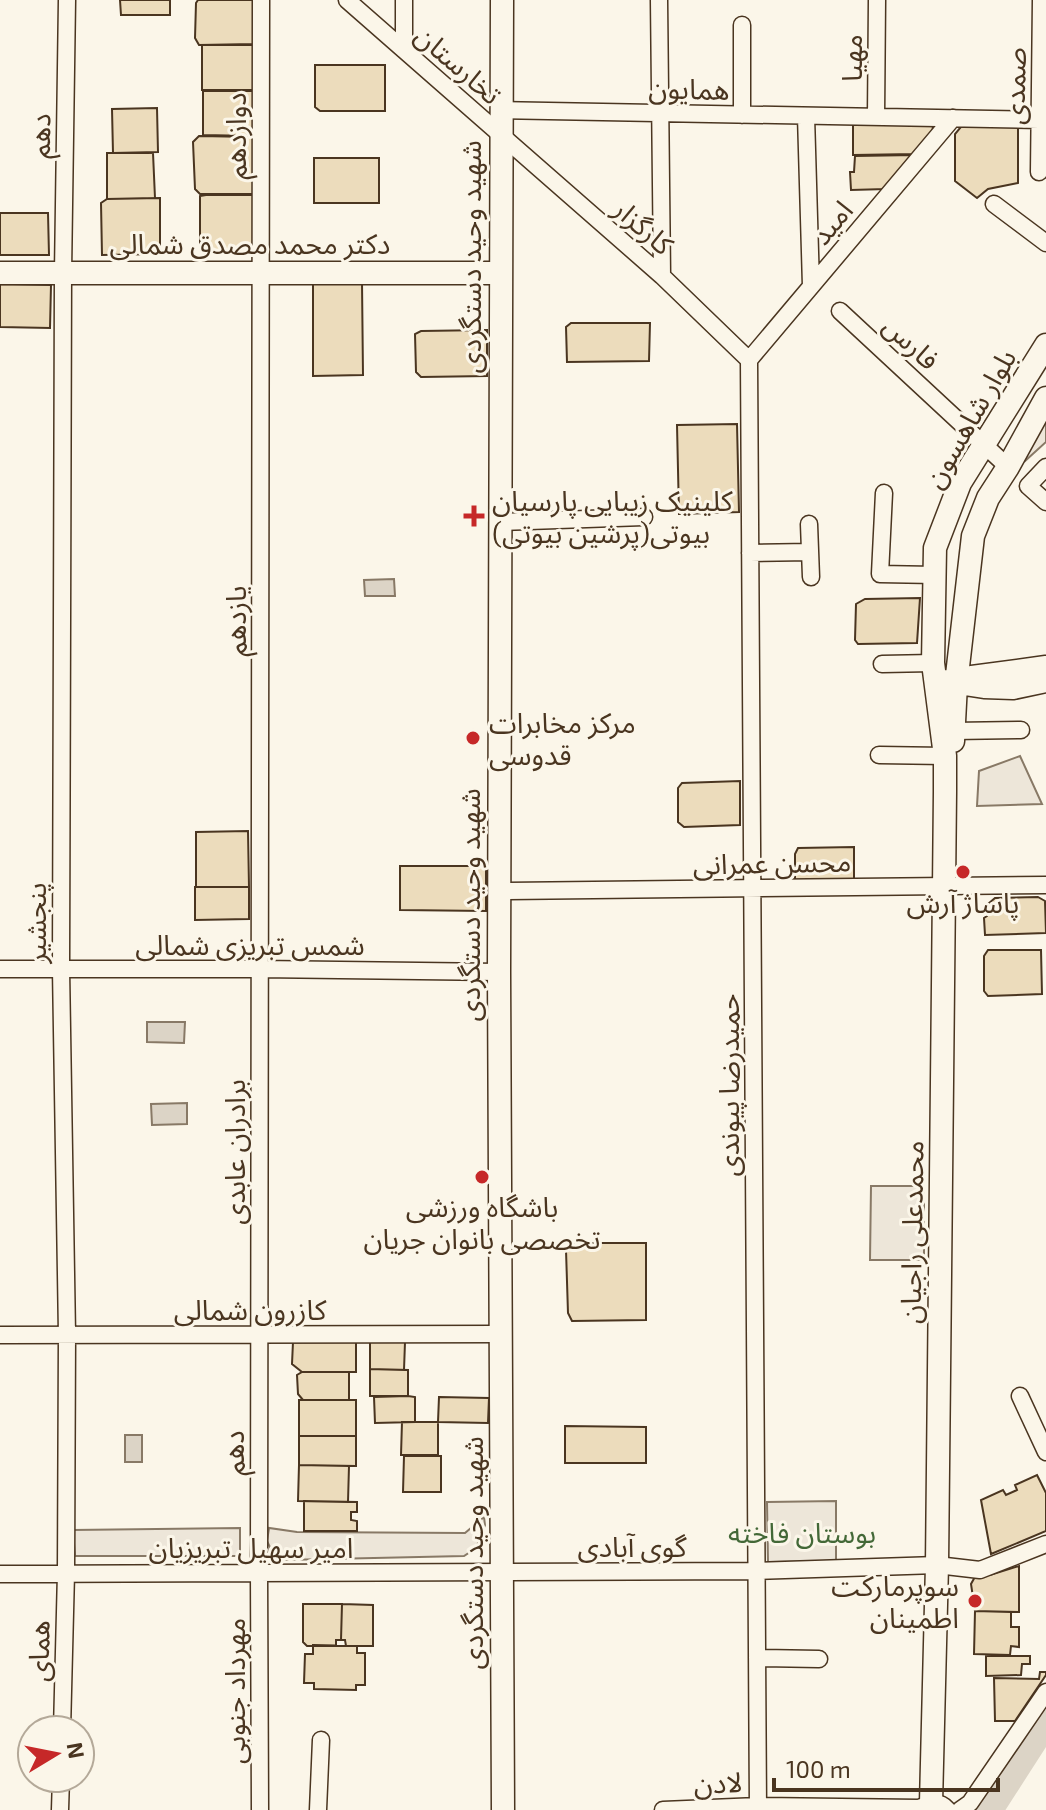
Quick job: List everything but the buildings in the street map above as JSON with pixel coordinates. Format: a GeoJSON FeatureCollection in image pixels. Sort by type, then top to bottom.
{"type":"FeatureCollection","features":[{"type":"Feature","properties":{"kind":"main road","name":"شهید وحید دستگردی"},"geometry":{"type":"LineString","coordinates":[[502,0],[499,972],[503,1810]]}},
{"type":"Feature","properties":{"kind":"main road","name":"دکتر محمد مصدق شمالی"},"geometry":{"type":"LineString","coordinates":[[0,273],[500,273]]}},
{"type":"Feature","properties":{"kind":"main road","name":"بلوار شاهسون"},"geometry":{"type":"LineString","coordinates":[[942,675],[935,548],[960,483],[1046,345]]}},
{"type":"Feature","properties":{"kind":"main road","name":"بلوار شاهسون"},"geometry":{"type":"LineString","coordinates":[[942,675],[973,536],[988,498],[1046,398]]}},
{"type":"Feature","properties":{"kind":"main road"},"geometry":{"type":"LineString","coordinates":[[942,675],[977,675],[1046,667]]}},
{"type":"Feature","properties":{"kind":"main road"},"geometry":{"type":"LineString","coordinates":[[942,675],[1013,688],[1046,681]]}},
{"type":"Feature","properties":{"kind":"main road","name":"محمدعلی راجیان"},"geometry":{"type":"LineString","coordinates":[[931,1807],[943,1566],[953,731],[942,675]]}},
{"type":"Feature","properties":{"kind":"main road","name":"محمدعلی راجیان"},"geometry":{"type":"LineString","coordinates":[[942,675],[950,886]]}},
{"type":"Feature","properties":{"kind":"street","name":"دهم"},"geometry":{"type":"LineString","coordinates":[[63,273],[67,0]]}},
{"type":"Feature","properties":{"kind":"street","name":"دوازدهم"},"geometry":{"type":"LineString","coordinates":[[261,0],[261,273]]}},
{"type":"Feature","properties":{"kind":"street","name":"تخارستان"},"geometry":{"type":"LineString","coordinates":[[347,0],[501,135]]}},
{"type":"Feature","properties":{"kind":"street"},"geometry":{"type":"LineString","coordinates":[[404,0],[404,50]]}},
{"type":"Feature","properties":{"kind":"street"},"geometry":{"type":"LineString","coordinates":[[659,0],[662,276]]}},
{"type":"Feature","properties":{"kind":"street","name":"مهیا"},"geometry":{"type":"LineString","coordinates":[[876,117],[877,0]]}},
{"type":"Feature","properties":{"kind":"street","name":"صمدی"},"geometry":{"type":"LineString","coordinates":[[1039,172],[1041,0]]}},
{"type":"Feature","properties":{"kind":"street"},"geometry":{"type":"LineString","coordinates":[[742,25],[742,115]]}},
{"type":"Feature","properties":{"kind":"street","name":"همایون"},"geometry":{"type":"LineString","coordinates":[[501,110],[1039,120]]}},
{"type":"Feature","properties":{"kind":"street"},"geometry":{"type":"LineString","coordinates":[[806,116],[811,286]]}},
{"type":"Feature","properties":{"kind":"street","name":"امید"},"geometry":{"type":"LineString","coordinates":[[749,360],[953,118]]}},
{"type":"Feature","properties":{"kind":"street","name":"کارگزار"},"geometry":{"type":"LineString","coordinates":[[501,135],[662,276],[749,360]]}},
{"type":"Feature","properties":{"kind":"street"},"geometry":{"type":"LineString","coordinates":[[994,204],[1046,243]]}},
{"type":"Feature","properties":{"kind":"street","name":"پنجشیر"},"geometry":{"type":"LineString","coordinates":[[63,273],[61,969],[67,1335],[66,1573]]}},
{"type":"Feature","properties":{"kind":"street","name":"یازدهم"},"geometry":{"type":"LineString","coordinates":[[260,969],[261,273]]}},
{"type":"Feature","properties":{"kind":"street","name":"فارس"},"geometry":{"type":"LineString","coordinates":[[840,311],[1008,467]]}},
{"type":"Feature","properties":{"kind":"street","name":"حمیدرضا پیوندی"},"geometry":{"type":"LineString","coordinates":[[749,360],[758,1808]]}},
{"type":"Feature","properties":{"kind":"street"},"geometry":{"type":"LineString","coordinates":[[1046,467],[1028,486],[1046,502]]}},
{"type":"Feature","properties":{"kind":"street"},"geometry":{"type":"LineString","coordinates":[[884,493],[880,574],[935,575]]}},
{"type":"Feature","properties":{"kind":"street"},"geometry":{"type":"LineString","coordinates":[[499,522],[644,517]]}},
{"type":"Feature","properties":{"kind":"street"},"geometry":{"type":"LineString","coordinates":[[809,524],[811,577]]}},
{"type":"Feature","properties":{"kind":"street"},"geometry":{"type":"LineString","coordinates":[[750,553],[810,552]]}},
{"type":"Feature","properties":{"kind":"street"},"geometry":{"type":"LineString","coordinates":[[882,664],[942,675]]}},
{"type":"Feature","properties":{"kind":"street"},"geometry":{"type":"LineString","coordinates":[[953,731],[1021,730]]}},
{"type":"Feature","properties":{"kind":"street"},"geometry":{"type":"LineString","coordinates":[[879,755],[945,756]]}},
{"type":"Feature","properties":{"kind":"street","name":"محسن عمرانی"},"geometry":{"type":"LineString","coordinates":[[499,891],[1046,885]]}},
{"type":"Feature","properties":{"kind":"street","name":"شمس تبریزی شمالی"},"geometry":{"type":"LineString","coordinates":[[0,969],[499,972]]}},
{"type":"Feature","properties":{"kind":"street","name":"برادران عابدی"},"geometry":{"type":"LineString","coordinates":[[259,1335],[260,969]]}},
{"type":"Feature","properties":{"kind":"street","name":"کازرون شمالی"},"geometry":{"type":"LineString","coordinates":[[0,1335],[501,1334]]}},
{"type":"Feature","properties":{"kind":"street","name":"دهم"},"geometry":{"type":"LineString","coordinates":[[259,1335],[259,1572]]}},
{"type":"Feature","properties":{"kind":"street"},"geometry":{"type":"LineString","coordinates":[[1020,1396],[1046,1452]]}},
{"type":"Feature","properties":{"kind":"street","name":"گوی آبادی"},"geometry":{"type":"LineString","coordinates":[[501,1573],[943,1566],[980,1570],[1046,1544]]}},
{"type":"Feature","properties":{"kind":"street","name":"مهرداد جنوبی"},"geometry":{"type":"LineString","coordinates":[[259,1572],[260,1810]]}},
{"type":"Feature","properties":{"kind":"street","name":"همای"},"geometry":{"type":"LineString","coordinates":[[62,1714],[66,1573]]}},
{"type":"Feature","properties":{"kind":"street","name":"امیر سهیل تبریزیان"},"geometry":{"type":"LineString","coordinates":[[0,1574],[501,1573]]}},
{"type":"Feature","properties":{"kind":"street"},"geometry":{"type":"LineString","coordinates":[[757,1658],[819,1659]]}},
{"type":"Feature","properties":{"kind":"street"},"geometry":{"type":"LineString","coordinates":[[960,1810],[970,1803],[1046,1692]]}},
{"type":"Feature","properties":{"kind":"street"},"geometry":{"type":"LineString","coordinates":[[318,1810],[321,1740]]}},
{"type":"Feature","properties":{"kind":"street","name":"لادن"},"geometry":{"type":"LineString","coordinates":[[663,1810],[931,1807]]}},
{"type":"Feature","properties":{"kind":"green space"},"geometry":{"type":"Polygon","coordinates":[[[1046,409],[1046,442],[1025,461],[1019,454],[1046,409]]]}},
{"type":"Feature","properties":{"kind":"green space"},"geometry":{"type":"Polygon","coordinates":[[[1020,756],[1042,804],[977,806],[979,771],[1020,756]]]}},
{"type":"Feature","properties":{"kind":"green space"},"geometry":{"type":"Polygon","coordinates":[[[871,1186],[924,1186],[924,1260],[870,1260],[871,1186]]]}},
{"type":"Feature","properties":{"kind":"green space","name":"بوستان فاخته"},"geometry":{"type":"Polygon","coordinates":[[[836,1501],[836,1561],[768,1562],[767,1502],[836,1501]]]}},
{"type":"Feature","properties":{"kind":"green space"},"geometry":{"type":"Polygon","coordinates":[[[484,1517],[485,1525],[476,1548],[464,1556],[284,1560],[275,1558],[267,1541],[269,1528],[297,1532],[465,1533],[484,1517]]]}},
{"type":"Feature","properties":{"kind":"green space"},"geometry":{"type":"Polygon","coordinates":[[[240,1528],[240,1556],[75,1556],[73,1530],[240,1528]]]}},
{"type":"Feature","properties":{"kind":"shaded area"},"geometry":{"type":"Polygon","coordinates":[[[394,579],[395,596],[365,596],[364,580],[394,579]]]}},
{"type":"Feature","properties":{"kind":"shaded area"},"geometry":{"type":"Polygon","coordinates":[[[147,1022],[185,1022],[184,1043],[147,1042],[147,1022]]]}},
{"type":"Feature","properties":{"kind":"shaded area"},"geometry":{"type":"Polygon","coordinates":[[[187,1103],[187,1124],[152,1125],[151,1104],[187,1103]]]}},
{"type":"Feature","properties":{"kind":"shaded area"},"geometry":{"type":"Polygon","coordinates":[[[125,1435],[142,1435],[142,1462],[125,1462],[125,1435]]]}},
{"type":"Feature","properties":{"kind":"waterway"},"geometry":{"type":"LineString","coordinates":[[990,1810],[1046,1723]]}},
{"type":"Feature","properties":{"kind":"place","name":"کلینیک زیبایی پارسیان بیوتی(پرشین بیوتی)"},"geometry":{"type":"Point","coordinates":[474,516]}},
{"type":"Feature","properties":{"kind":"place","name":"مرکز مخابرات قدوسی"},"geometry":{"type":"Point","coordinates":[473,738]}},
{"type":"Feature","properties":{"kind":"place","name":"پاساژ آرش"},"geometry":{"type":"Point","coordinates":[963,872]}},
{"type":"Feature","properties":{"kind":"place","name":"باشگاه ورزشی تخصصی بانوان جریان"},"geometry":{"type":"Point","coordinates":[482,1177]}},
{"type":"Feature","properties":{"kind":"place","name":"سوپرمارکت اطمینان"},"geometry":{"type":"Point","coordinates":[975,1601]}}]}
